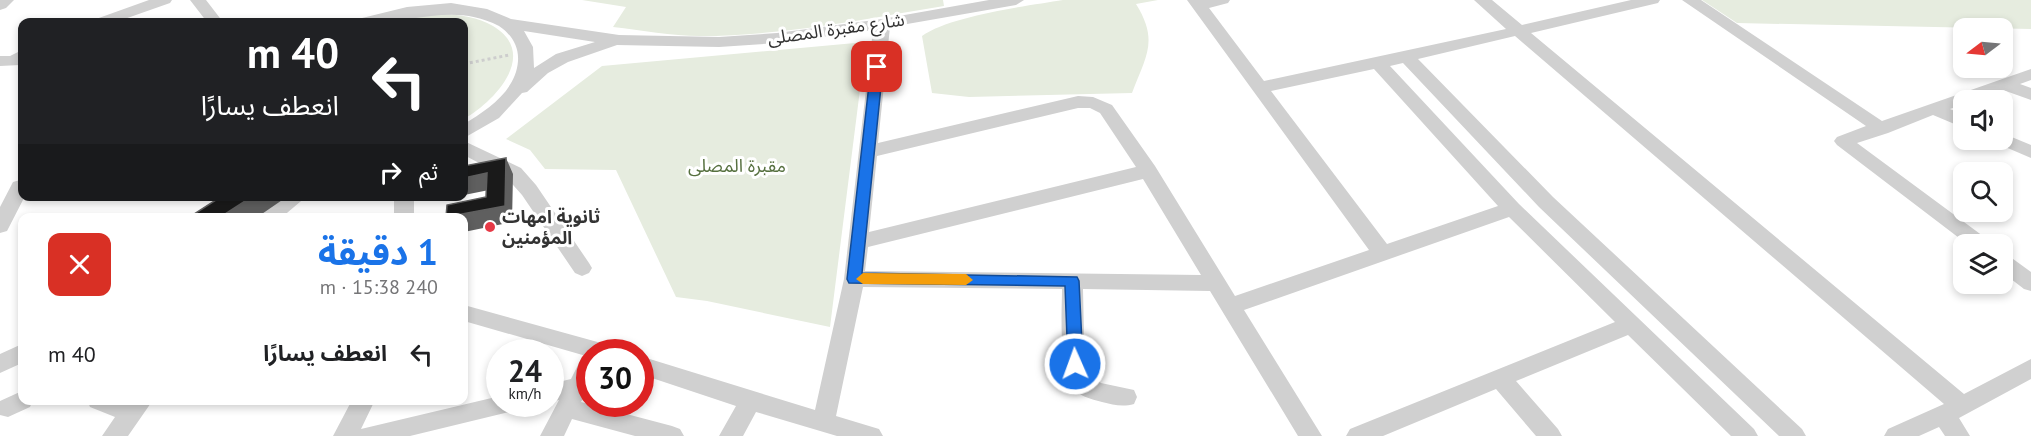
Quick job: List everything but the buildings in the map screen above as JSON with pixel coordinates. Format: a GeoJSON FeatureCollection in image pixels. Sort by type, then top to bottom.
{"type":"FeatureCollection","features":[{"type":"Feature","properties":{"kind":"street"},"geometry":{"type":"LineString","coordinates":[[0,5],[6,0]]}},
{"type":"Feature","properties":{"kind":"street"},"geometry":{"type":"LineString","coordinates":[[113,18],[164,0]]}},
{"type":"Feature","properties":{"kind":"street"},"geometry":{"type":"LineString","coordinates":[[198,0],[212,18]]}},
{"type":"Feature","properties":{"kind":"street"},"geometry":{"type":"LineString","coordinates":[[369,18],[393,0]]}},
{"type":"Feature","properties":{"kind":"street"},"geometry":{"type":"LineString","coordinates":[[444,0],[461,8]]}},
{"type":"Feature","properties":{"kind":"street","name":"شارع مقبرة المصلى"},"geometry":{"type":"LineString","coordinates":[[461,8],[496,16],[509,24],[619,40],[719,42],[777,38],[882,24],[1016,0]]}},
{"type":"Feature","properties":{"kind":"street"},"geometry":{"type":"LineString","coordinates":[[1197,2],[1222,0]]}},
{"type":"Feature","properties":{"kind":"street"},"geometry":{"type":"LineString","coordinates":[[1482,0],[1953,410],[1958,436]]}},
{"type":"Feature","properties":{"kind":"street"},"geometry":{"type":"LineString","coordinates":[[1258,88],[1519,32],[1652,0]]}},
{"type":"Feature","properties":{"kind":"street"},"geometry":{"type":"LineString","coordinates":[[1690,0],[1882,129]]}},
{"type":"Feature","properties":{"kind":"street"},"geometry":{"type":"LineString","coordinates":[[1197,2],[1258,88],[1383,254]]}},
{"type":"Feature","properties":{"kind":"street"},"geometry":{"type":"LineString","coordinates":[[381,18],[414,10],[461,8]]}},
{"type":"Feature","properties":{"kind":"street"},"geometry":{"type":"LineString","coordinates":[[468,130],[483,121],[508,100],[523,78],[528,57],[523,38],[509,24]]}},
{"type":"Feature","properties":{"kind":"street"},"geometry":{"type":"LineString","coordinates":[[824,421],[855,279],[882,24]]}},
{"type":"Feature","properties":{"kind":"street","name":"شارع مقبرة المصلى"},"geometry":{"type":"LineString","coordinates":[[508,100],[541,68],[559,57],[619,40]]}},
{"type":"Feature","properties":{"kind":"street"},"geometry":{"type":"LineString","coordinates":[[1407,57],[1546,202],[1794,436]]}},
{"type":"Feature","properties":{"kind":"street"},"geometry":{"type":"LineString","coordinates":[[0,61],[14,61],[18,58]]}},
{"type":"Feature","properties":{"kind":"street"},"geometry":{"type":"LineString","coordinates":[[1378,63],[1512,209],[1746,436]]}},
{"type":"Feature","properties":{"kind":"street"},"geometry":{"type":"LineString","coordinates":[[1967,234],[1843,141],[2031,74]]}},
{"type":"Feature","properties":{"kind":"street"},"geometry":{"type":"LineString","coordinates":[[2004,84],[2031,94]]}},
{"type":"Feature","properties":{"kind":"street"},"geometry":{"type":"LineString","coordinates":[[868,152],[1078,102],[1093,103],[1106,109],[1148,171],[1310,436]]}},
{"type":"Feature","properties":{"kind":"street"},"geometry":{"type":"LineString","coordinates":[[1935,109],[1953,117]]}},
{"type":"Feature","properties":{"kind":"street"},"geometry":{"type":"LineString","coordinates":[[2013,144],[2031,152]]}},
{"type":"Feature","properties":{"kind":"street"},"geometry":{"type":"LineString","coordinates":[[468,149],[514,173],[529,190],[582,268]]}},
{"type":"Feature","properties":{"kind":"street"},"geometry":{"type":"LineString","coordinates":[[858,242],[1148,171]]}},
{"type":"Feature","properties":{"kind":"street"},"geometry":{"type":"LineString","coordinates":[[0,194],[18,187]]}},
{"type":"Feature","properties":{"kind":"street"},"geometry":{"type":"LineString","coordinates":[[0,226],[18,192]]}},
{"type":"Feature","properties":{"kind":"street"},"geometry":{"type":"LineString","coordinates":[[274,213],[291,201]]}},
{"type":"Feature","properties":{"kind":"street"},"geometry":{"type":"LineString","coordinates":[[292,213],[302,201]]}},
{"type":"Feature","properties":{"kind":"street"},"geometry":{"type":"LineString","coordinates":[[1231,306],[1512,209]]}},
{"type":"Feature","properties":{"kind":"street"},"geometry":{"type":"LineString","coordinates":[[2013,269],[2031,283]]}},
{"type":"Feature","properties":{"kind":"street"},"geometry":{"type":"LineString","coordinates":[[855,279],[1216,282]]}},
{"type":"Feature","properties":{"kind":"street"},"geometry":{"type":"LineString","coordinates":[[1072,281],[1075,364],[1080,380],[1094,391],[1126,397]]}},
{"type":"Feature","properties":{"kind":"street"},"geometry":{"type":"LineString","coordinates":[[468,314],[576,349]]}},
{"type":"Feature","properties":{"kind":"street"},"geometry":{"type":"LineString","coordinates":[[1358,436],[1632,324]]}},
{"type":"Feature","properties":{"kind":"street"},"geometry":{"type":"LineString","coordinates":[[0,364],[18,355]]}},
{"type":"Feature","properties":{"kind":"street"},"geometry":{"type":"LineString","coordinates":[[1896,436],[1953,410],[2031,368]]}},
{"type":"Feature","properties":{"kind":"street"},"geometry":{"type":"LineString","coordinates":[[654,370],[750,401],[871,436]]}},
{"type":"Feature","properties":{"kind":"street"},"geometry":{"type":"LineString","coordinates":[[1500,378],[1550,436]]}},
{"type":"Feature","properties":{"kind":"street"},"geometry":{"type":"LineString","coordinates":[[731,436],[750,401]]}},
{"type":"Feature","properties":{"kind":"street"},"geometry":{"type":"LineString","coordinates":[[564,402],[672,436]]}},
{"type":"Feature","properties":{"kind":"street"},"geometry":{"type":"LineString","coordinates":[[345,436],[361,405]]}},
{"type":"Feature","properties":{"kind":"street"},"geometry":{"type":"LineString","coordinates":[[114,436],[137,407]]}},
{"type":"Feature","properties":{"kind":"street"},"geometry":{"type":"LineString","coordinates":[[368,436],[486,408]]}},
{"type":"Feature","properties":{"kind":"street"},"geometry":{"type":"LineString","coordinates":[[552,436],[556,417]]}},
{"type":"Feature","properties":{"kind":"path"},"geometry":{"type":"LineString","coordinates":[[468,63],[513,54],[511,49]]}},
{"type":"Feature","properties":{"kind":"green space"},"geometry":{"type":"Polygon","coordinates":[[[582,0],[943,0],[944,6],[792,30],[700,36],[613,27],[626,7],[582,0]]]}},
{"type":"Feature","properties":{"kind":"green space"},"geometry":{"type":"Polygon","coordinates":[[[1063,0],[1158,0],[1136,4],[1143,17],[1149,39],[1145,58],[1132,93],[969,97],[932,93],[922,36],[969,17],[1063,0]]]}},
{"type":"Feature","properties":{"kind":"green space"},"geometry":{"type":"Polygon","coordinates":[[[1702,0],[2031,0],[2031,29],[2013,29],[2013,18],[1953,18],[1953,27],[1737,23],[1702,0]]]}},
{"type":"Feature","properties":{"kind":"green space"},"geometry":{"type":"Polygon","coordinates":[[[456,15],[481,20],[493,26],[506,37],[513,50],[512,63],[507,77],[488,101],[468,116],[468,18],[405,18],[456,15]]]}},
{"type":"Feature","properties":{"kind":"green space","name":"مقبرة المصلى"},"geometry":{"type":"Polygon","coordinates":[[[866,42],[830,327],[707,301],[676,297],[616,170],[545,169],[530,150],[506,139],[602,66],[866,42]]]}},
{"type":"Feature","properties":{"kind":"slow traffic"},"geometry":{"type":"LineString","coordinates":[[863,279],[966,280]]}},
{"type":"Feature","properties":{"kind":"place","name":"ثانوية امهات المؤمنين"},"geometry":{"type":"Point","coordinates":[490,227]}},
{"type":"Feature","properties":{"kind":"route"},"geometry":{"type":"LineString","coordinates":[[877,67],[855,279],[1072,281],[1075,364]]}}]}
